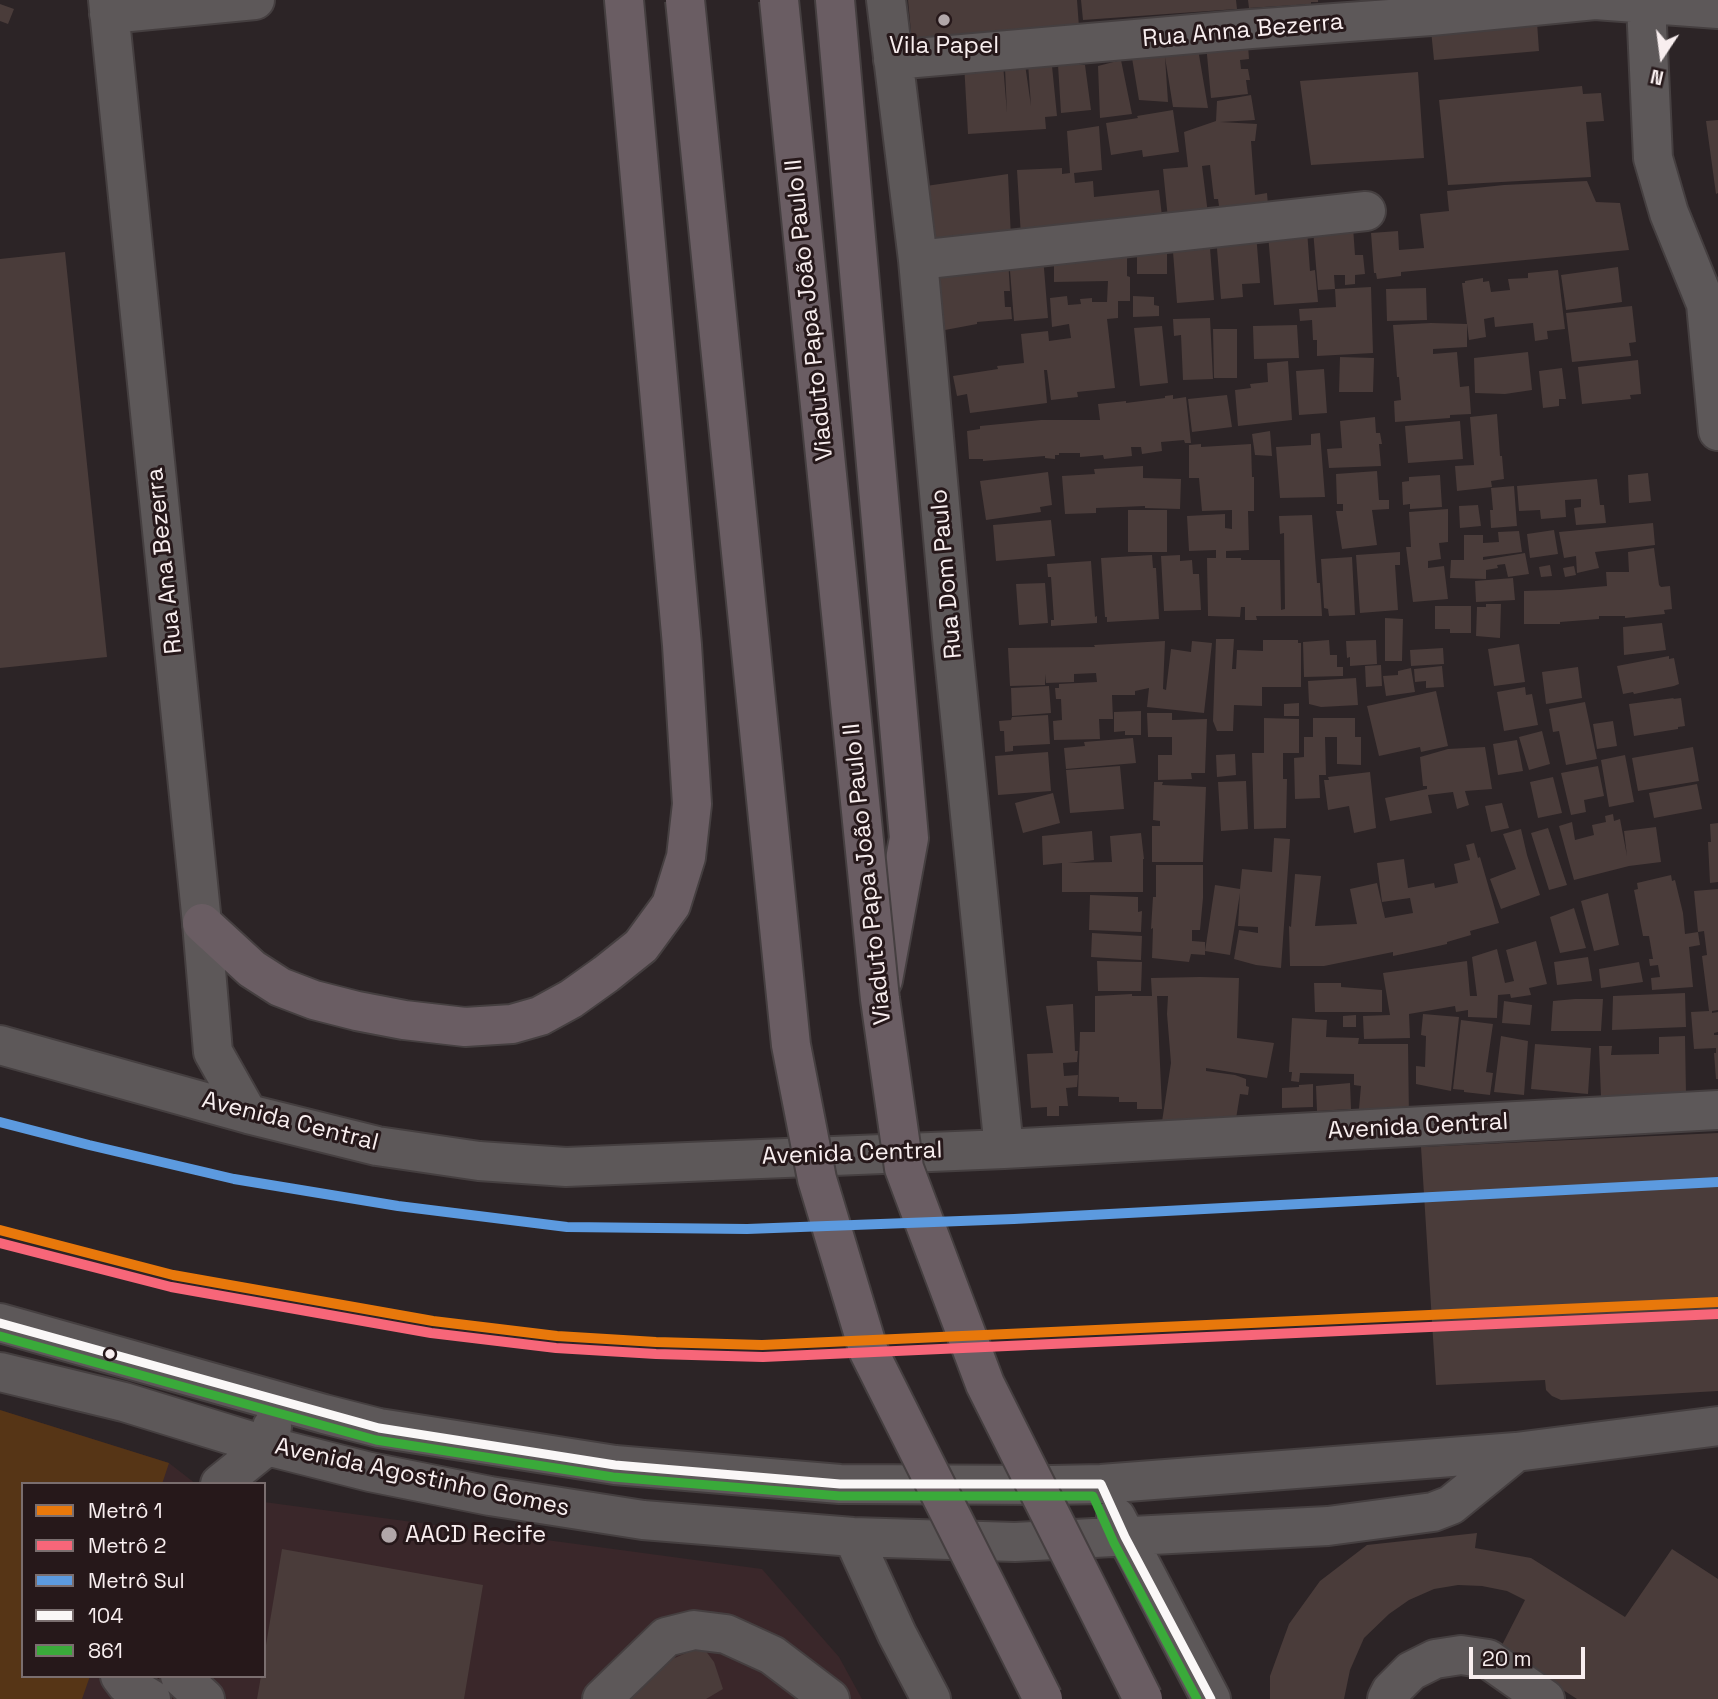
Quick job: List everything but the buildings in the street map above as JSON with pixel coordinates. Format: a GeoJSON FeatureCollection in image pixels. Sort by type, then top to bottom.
{"type":"FeatureCollection","features":[{"type":"Feature","properties":{"kind":"highway"},"geometry":{"type":"LineString","coordinates":[[202,923],[252,970],[280,987],[314,1000],[404,1020],[465,1027],[512,1024],[540,1016],[571,999],[641,946],[671,905],[687,857],[692,804],[682,645],[624,0]]}},
{"type":"Feature","properties":{"kind":"highway"},"geometry":{"type":"LineString","coordinates":[[685,0],[791,1045],[817,1179],[869,1352],[1042,1699]]}},
{"type":"Feature","properties":{"kind":"highway","name":"Viaduto Papa João Paulo II"},"geometry":{"type":"LineString","coordinates":[[779,0],[880,999],[904,1168],[985,1384],[1143,1699]]}},
{"type":"Feature","properties":{"kind":"highway"},"geometry":{"type":"LineString","coordinates":[[835,0],[909,838],[880,999]]}},
{"type":"Feature","properties":{"kind":"street"},"geometry":{"type":"LineString","coordinates":[[108,7],[256,0]]}},
{"type":"Feature","properties":{"kind":"street","name":"Rua Dom Paulo"},"geometry":{"type":"LineString","coordinates":[[886,0],[918,260],[1003,1149]]}},
{"type":"Feature","properties":{"kind":"street","name":"Rua Anna Bezerra"},"geometry":{"type":"LineString","coordinates":[[893,60],[1595,0],[1718,9]]}},
{"type":"Feature","properties":{"kind":"street"},"geometry":{"type":"LineString","coordinates":[[1647,4],[1653,158],[1669,213],[1712,302],[1718,431]]}},
{"type":"Feature","properties":{"kind":"street","name":"Rua Ana Bezerra"},"geometry":{"type":"LineString","coordinates":[[108,7],[213,1052],[248,1114]]}},
{"type":"Feature","properties":{"kind":"street"},"geometry":{"type":"LineString","coordinates":[[918,260],[1366,211]]}},
{"type":"Feature","properties":{"kind":"street","name":"Avenida Central"},"geometry":{"type":"LineString","coordinates":[[0,1045],[248,1114],[377,1146],[479,1161],[566,1167],[1003,1149],[1718,1111]]}},
{"type":"Feature","properties":{"kind":"street","name":"Avenida Agostinho Gomes"},"geometry":{"type":"LineString","coordinates":[[0,1323],[324,1415],[379,1428],[615,1465],[840,1484],[1101,1483]]}},
{"type":"Feature","properties":{"kind":"street","name":"Avenida Agostinho Gomes"},"geometry":{"type":"LineString","coordinates":[[0,1372],[124,1402],[267,1446],[370,1472],[490,1496],[630,1518],[853,1537],[1015,1542],[1125,1537]]}},
{"type":"Feature","properties":{"kind":"street"},"geometry":{"type":"LineString","coordinates":[[222,1482],[267,1446],[279,1401]]}},
{"type":"Feature","properties":{"kind":"street"},"geometry":{"type":"LineString","coordinates":[[1210,1699],[1125,1537],[1101,1483],[1516,1452],[1718,1426]]}},
{"type":"Feature","properties":{"kind":"street"},"geometry":{"type":"LineString","coordinates":[[1125,1537],[1328,1526],[1433,1512],[1451,1505],[1516,1452]]}},
{"type":"Feature","properties":{"kind":"street"},"geometry":{"type":"LineString","coordinates":[[853,1537],[931,1699]]}},
{"type":"Feature","properties":{"kind":"street"},"geometry":{"type":"LineString","coordinates":[[602,1699],[666,1637],[694,1630],[726,1633],[772,1655],[830,1699]]}},
{"type":"Feature","properties":{"kind":"street"},"geometry":{"type":"LineString","coordinates":[[1387,1699],[1391,1690],[1411,1671],[1435,1659],[1461,1655],[1488,1659],[1545,1699]]}},
{"type":"Feature","properties":{"kind":"street"},"geometry":{"type":"LineString","coordinates":[[122,1678],[126,1684],[151,1699]]}},
{"type":"Feature","properties":{"kind":"street"},"geometry":{"type":"LineString","coordinates":[[182,1678],[205,1699]]}},
{"type":"Feature","properties":{"kind":"shaded area","name":"AACD Recife"},"geometry":{"type":"Polygon","coordinates":[[[0,1410],[169,1463],[193,1482],[21,1482],[21,1678],[266,1678],[266,1502],[762,1569],[839,1657],[862,1699],[0,1699],[0,1410]]]}},
{"type":"Feature","properties":{"kind":"shaded area"},"geometry":{"type":"Polygon","coordinates":[[[0,1410],[169,1463],[163,1482],[21,1482],[21,1678],[89,1678],[82,1699],[0,1699],[0,1410]]]}},
{"type":"Feature","properties":{"kind":"metro line","name":"Sul"},"geometry":{"type":"LineString","coordinates":[[0,1122],[234,1179],[398,1206],[567,1227],[747,1229],[1014,1219],[1718,1182]]}},
{"type":"Feature","properties":{"kind":"metro line","name":"1"},"geometry":{"type":"LineString","coordinates":[[0,1230],[173,1275],[433,1321],[557,1336],[656,1342],[762,1345],[1718,1302]]}},
{"type":"Feature","properties":{"kind":"metro line","name":"2"},"geometry":{"type":"LineString","coordinates":[[0,1243],[171,1287],[431,1333],[556,1348],[656,1354],[763,1357],[1718,1314]]}},
{"type":"Feature","properties":{"kind":"transit line","name":"104"},"geometry":{"type":"LineString","coordinates":[[0,1323],[379,1428],[615,1465],[840,1484],[1101,1484],[1125,1537],[1211,1699]]}},
{"type":"Feature","properties":{"kind":"transit line","name":"861"},"geometry":{"type":"LineString","coordinates":[[0,1336],[376,1440],[613,1477],[840,1496],[1093,1496],[1114,1543],[1197,1699]]}},
{"type":"Feature","properties":{"kind":"place","name":"Vila Papel"},"geometry":{"type":"Point","coordinates":[944,20]}},
{"type":"Feature","properties":{"kind":"place","name":"AACD Recife"},"geometry":{"type":"Point","coordinates":[389,1535]}}]}
